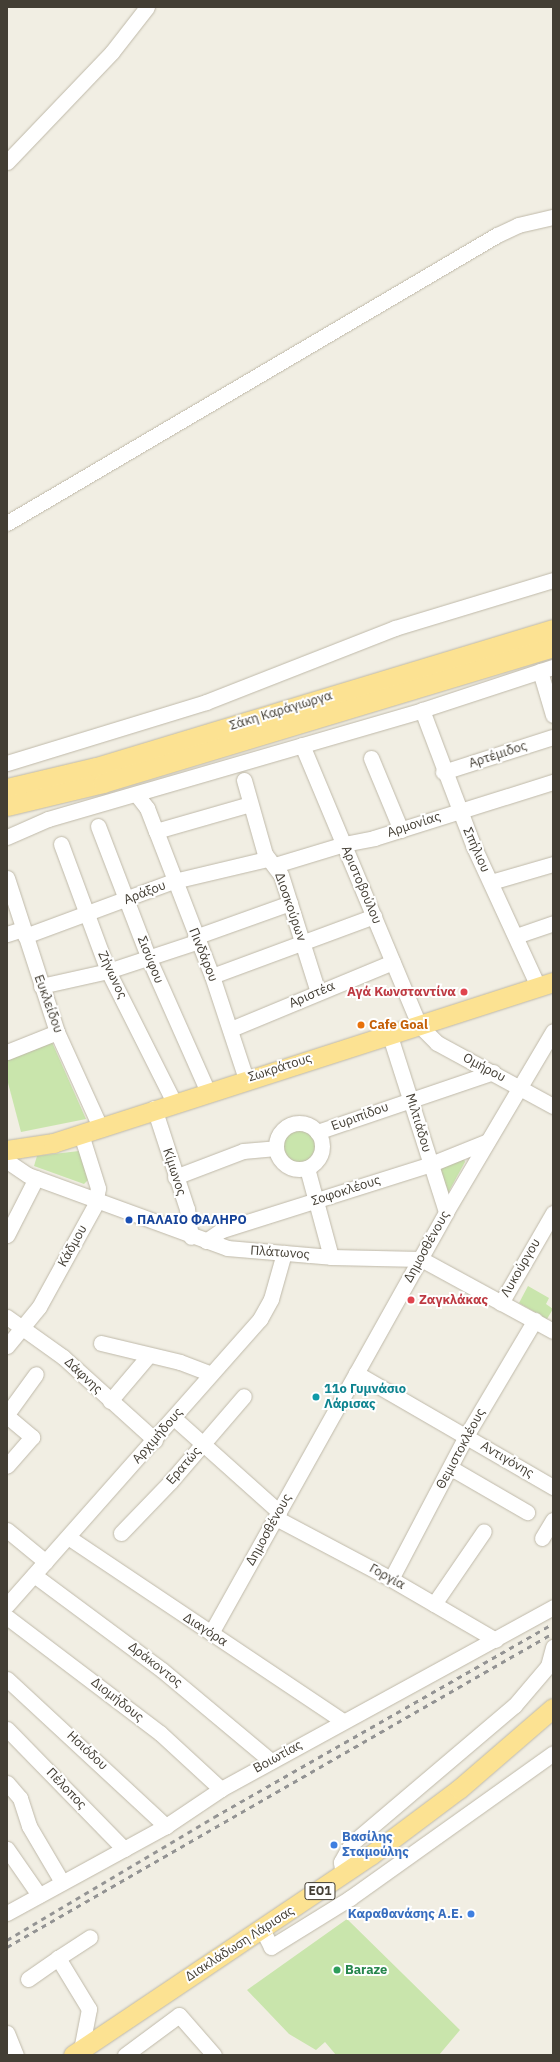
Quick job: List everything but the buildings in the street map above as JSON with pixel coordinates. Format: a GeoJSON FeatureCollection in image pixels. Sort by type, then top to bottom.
{"type":"FeatureCollection","features":[{"type":"Feature","properties":{"kind":"main road","name":"Σάκη Καράγιωργα"},"geometry":{"type":"LineString","coordinates":[[7,788],[96,767],[553,629]]}},
{"type":"Feature","properties":{"kind":"main road","name":"Σάκη Καράγιωργα"},"geometry":{"type":"LineString","coordinates":[[7,806],[103,783],[553,647]]}},
{"type":"Feature","properties":{"kind":"main road","name":"Σωκράτους"},"geometry":{"type":"LineString","coordinates":[[7,1150],[43,1145],[81,1134],[154,1108],[546,984]]}},
{"type":"Feature","properties":{"kind":"main road","name":"Διακλάδωση Λάρισας"},"geometry":{"type":"LineString","coordinates":[[77,2052],[343,1875],[430,1812],[553,1708]]}},
{"type":"Feature","properties":{"kind":"street"},"geometry":{"type":"LineString","coordinates":[[7,162],[112,52],[147,7]]}},
{"type":"Feature","properties":{"kind":"street"},"geometry":{"type":"LineString","coordinates":[[7,523],[492,238],[518,226],[553,218]]}},
{"type":"Feature","properties":{"kind":"street"},"geometry":{"type":"LineString","coordinates":[[7,763],[206,702],[395,628],[553,580]]}},
{"type":"Feature","properties":{"kind":"street"},"geometry":{"type":"LineString","coordinates":[[7,837],[33,824],[422,710],[547,669],[553,715]]}},
{"type":"Feature","properties":{"kind":"street","name":"Σπήλιου"},"geometry":{"type":"LineString","coordinates":[[422,710],[443,772],[490,882],[516,936],[546,984]]}},
{"type":"Feature","properties":{"kind":"street","name":"Αρτέμιδος"},"geometry":{"type":"LineString","coordinates":[[443,772],[553,737]]}},
{"type":"Feature","properties":{"kind":"street","name":"Αριστοβούλου"},"geometry":{"type":"LineString","coordinates":[[302,745],[419,1025]]}},
{"type":"Feature","properties":{"kind":"street"},"geometry":{"type":"LineString","coordinates":[[371,758],[401,830]]}},
{"type":"Feature","properties":{"kind":"street","name":"Διοσκούρων"},"geometry":{"type":"LineString","coordinates":[[244,780],[250,804],[271,862],[290,903],[318,992]]}},
{"type":"Feature","properties":{"kind":"street","name":"Αρμονίας"},"geometry":{"type":"LineString","coordinates":[[271,862],[401,830],[553,782]]}},
{"type":"Feature","properties":{"kind":"street","name":"Πινδάρου"},"geometry":{"type":"LineString","coordinates":[[136,794],[146,808],[156,831],[196,939],[212,976],[231,1029],[246,1079]]}},
{"type":"Feature","properties":{"kind":"street"},"geometry":{"type":"LineString","coordinates":[[156,831],[250,804]]}},
{"type":"Feature","properties":{"kind":"street","name":"Σισύφου"},"geometry":{"type":"LineString","coordinates":[[98,826],[149,959],[208,1092]]}},
{"type":"Feature","properties":{"kind":"street","name":"Ζήνωνος"},"geometry":{"type":"LineString","coordinates":[[61,844],[108,971],[174,1102]]}},
{"type":"Feature","properties":{"kind":"street","name":"Αράξου"},"geometry":{"type":"LineString","coordinates":[[7,934],[23,932],[86,915],[174,881],[271,862]]}},
{"type":"Feature","properties":{"kind":"street"},"geometry":{"type":"LineString","coordinates":[[490,882],[552,868]]}},
{"type":"Feature","properties":{"kind":"street","name":"Ευκλείδου"},"geometry":{"type":"LineString","coordinates":[[7,878],[23,932],[57,1032],[100,1127]]}},
{"type":"Feature","properties":{"kind":"street"},"geometry":{"type":"LineString","coordinates":[[41,986],[108,971],[149,959],[196,939],[290,903]]}},
{"type":"Feature","properties":{"kind":"street"},"geometry":{"type":"LineString","coordinates":[[212,976],[302,941],[374,916]]}},
{"type":"Feature","properties":{"kind":"street"},"geometry":{"type":"LineString","coordinates":[[516,936],[553,923]]}},
{"type":"Feature","properties":{"kind":"street","name":"Αριστέα"},"geometry":{"type":"LineString","coordinates":[[231,1029],[393,962]]}},
{"type":"Feature","properties":{"kind":"street","name":"Ομήρου"},"geometry":{"type":"LineString","coordinates":[[419,1025],[437,1043],[493,1072],[553,1106]]}},
{"type":"Feature","properties":{"kind":"street","name":"Δημοσθένους"},"geometry":{"type":"LineString","coordinates":[[211,1633],[421,1260],[446,1212],[553,1031]]}},
{"type":"Feature","properties":{"kind":"street"},"geometry":{"type":"LineString","coordinates":[[7,1052],[57,1032]]}},
{"type":"Feature","properties":{"kind":"street","name":"Μιλτιάδου"},"geometry":{"type":"LineString","coordinates":[[389,1033],[446,1212]]}},
{"type":"Feature","properties":{"kind":"street","name":"Ευριπίδου"},"geometry":{"type":"LineString","coordinates":[[317,1132],[410,1099],[493,1072]]}},
{"type":"Feature","properties":{"kind":"street","name":"Κίμωνος"},"geometry":{"type":"LineString","coordinates":[[154,1108],[175,1177],[187,1209],[191,1236]]}},
{"type":"Feature","properties":{"kind":"street"},"geometry":{"type":"LineString","coordinates":[[303,1124],[317,1132],[322,1150],[319,1158],[307,1168],[288,1167],[279,1159],[276,1148],[279,1133],[290,1125],[303,1124]]}},
{"type":"Feature","properties":{"kind":"street","name":"Κάδμου"},"geometry":{"type":"LineString","coordinates":[[7,1346],[39,1307],[96,1201],[96,1181],[81,1134]]}},
{"type":"Feature","properties":{"kind":"street","name":"Σοφοκλέους"},"geometry":{"type":"LineString","coordinates":[[206,1241],[217,1232],[431,1164],[488,1141]]}},
{"type":"Feature","properties":{"kind":"street"},"geometry":{"type":"LineString","coordinates":[[175,1177],[243,1151],[276,1148]]}},
{"type":"Feature","properties":{"kind":"street","name":"Πλάτωνος"},"geometry":{"type":"LineString","coordinates":[[7,1161],[36,1178],[191,1236],[235,1250],[331,1257],[421,1260],[553,1331]]}},
{"type":"Feature","properties":{"kind":"street"},"geometry":{"type":"LineString","coordinates":[[307,1168],[331,1257]]}},
{"type":"Feature","properties":{"kind":"street"},"geometry":{"type":"LineString","coordinates":[[7,1235],[36,1178]]}},
{"type":"Feature","properties":{"kind":"street","name":"Λυκούργου"},"geometry":{"type":"LineString","coordinates":[[502,1303],[553,1213]]}},
{"type":"Feature","properties":{"kind":"street","name":"Αρχιμήδους"},"geometry":{"type":"LineString","coordinates":[[7,1605],[174,1418],[264,1314],[271,1299],[284,1253]]}},
{"type":"Feature","properties":{"kind":"street","name":"Δάφνης"},"geometry":{"type":"LineString","coordinates":[[7,1317],[63,1357],[154,1440]]}},
{"type":"Feature","properties":{"kind":"street","name":"Θεμιστοκλέους"},"geometry":{"type":"LineString","coordinates":[[391,1578],[451,1468],[466,1436],[535,1320]]}},
{"type":"Feature","properties":{"kind":"street"},"geometry":{"type":"LineString","coordinates":[[101,1343],[149,1355],[212,1374]]}},
{"type":"Feature","properties":{"kind":"street"},"geometry":{"type":"LineString","coordinates":[[110,1401],[149,1355]]}},
{"type":"Feature","properties":{"kind":"street"},"geometry":{"type":"LineString","coordinates":[[7,1466],[32,1437],[7,1415],[36,1374]]}},
{"type":"Feature","properties":{"kind":"street","name":"Αντιγόνης"},"geometry":{"type":"LineString","coordinates":[[356,1374],[553,1487]]}},
{"type":"Feature","properties":{"kind":"street","name":"Ερατώς"},"geometry":{"type":"LineString","coordinates":[[121,1533],[244,1396]]}},
{"type":"Feature","properties":{"kind":"street","name":"Γοργία"},"geometry":{"type":"LineString","coordinates":[[174,1418],[277,1515],[391,1578],[496,1640]]}},
{"type":"Feature","properties":{"kind":"street"},"geometry":{"type":"LineString","coordinates":[[451,1468],[527,1512]]}},
{"type":"Feature","properties":{"kind":"street"},"geometry":{"type":"LineString","coordinates":[[542,1538],[553,1520]]}},
{"type":"Feature","properties":{"kind":"street"},"geometry":{"type":"LineString","coordinates":[[7,1530],[46,1562]]}},
{"type":"Feature","properties":{"kind":"street"},"geometry":{"type":"LineString","coordinates":[[434,1604],[484,1531]]}},
{"type":"Feature","properties":{"kind":"street","name":"Διαγόρα"},"geometry":{"type":"LineString","coordinates":[[68,1538],[343,1721]]}},
{"type":"Feature","properties":{"kind":"street","name":"Δράκοντος"},"geometry":{"type":"LineString","coordinates":[[34,1575],[162,1670],[271,1761]]}},
{"type":"Feature","properties":{"kind":"street","name":"Βοιωτίας"},"geometry":{"type":"LineString","coordinates":[[7,1913],[166,1826],[221,1789],[343,1721],[496,1640],[553,1607]]}},
{"type":"Feature","properties":{"kind":"street","name":"Διομήδους"},"geometry":{"type":"LineString","coordinates":[[7,1617],[154,1729],[221,1789]]}},
{"type":"Feature","properties":{"kind":"street"},"geometry":{"type":"LineString","coordinates":[[343,1875],[341,1862],[351,1844],[514,1706],[548,1666],[553,1647]]}},
{"type":"Feature","properties":{"kind":"street","name":"Ησιόδου"},"geometry":{"type":"LineString","coordinates":[[7,1679],[166,1826]]}},
{"type":"Feature","properties":{"kind":"street","name":"Πέλοπος"},"geometry":{"type":"LineString","coordinates":[[7,1729],[124,1849]]}},
{"type":"Feature","properties":{"kind":"street"},"geometry":{"type":"LineString","coordinates":[[262,1929],[271,1947],[350,1898],[553,1753]]}},
{"type":"Feature","properties":{"kind":"street"},"geometry":{"type":"LineString","coordinates":[[7,1783],[20,1798],[29,1826],[62,1882]]}},
{"type":"Feature","properties":{"kind":"street"},"geometry":{"type":"LineString","coordinates":[[7,1849],[39,1895]]}},
{"type":"Feature","properties":{"kind":"street"},"geometry":{"type":"LineString","coordinates":[[28,1979],[90,1937]]}},
{"type":"Feature","properties":{"kind":"street"},"geometry":{"type":"LineString","coordinates":[[58,1958],[89,2009],[77,2052]]}},
{"type":"Feature","properties":{"kind":"street"},"geometry":{"type":"LineString","coordinates":[[125,2055],[179,2015],[214,2055]]}},
{"type":"Feature","properties":{"kind":"street"},"geometry":{"type":"LineString","coordinates":[[7,2033],[16,2055]]}},
{"type":"Feature","properties":{"kind":"green space"},"geometry":{"type":"Polygon","coordinates":[[[51,1040],[86,1119],[21,1132],[7,1079],[7,1060],[51,1040]]]}},
{"type":"Feature","properties":{"kind":"green space"},"geometry":{"type":"Polygon","coordinates":[[[299,1127],[313,1133],[319,1147],[313,1161],[299,1167],[285,1161],[279,1147],[285,1133],[299,1127]]]}},
{"type":"Feature","properties":{"kind":"green space"},"geometry":{"type":"Polygon","coordinates":[[[79,1151],[89,1179],[84,1184],[34,1166],[37,1156],[79,1151]]]}},
{"type":"Feature","properties":{"kind":"green space"},"geometry":{"type":"Polygon","coordinates":[[[464,1159],[465,1162],[448,1193],[445,1191],[437,1168],[464,1159]]]}},
{"type":"Feature","properties":{"kind":"green space"},"geometry":{"type":"Polygon","coordinates":[[[528,1286],[549,1298],[546,1304],[553,1309],[547,1319],[519,1303],[528,1286]]]}},
{"type":"Feature","properties":{"kind":"green space","name":"Baraze"},"geometry":{"type":"Polygon","coordinates":[[[347,1919],[460,2030],[439,2055],[336,2055],[325,2042],[316,2050],[289,2034],[247,1990],[347,1919]]]}},
{"type":"Feature","properties":{"kind":"railway"},"geometry":{"type":"LineString","coordinates":[[7,1940],[214,1817],[553,1624]]}},
{"type":"Feature","properties":{"kind":"railway"},"geometry":{"type":"LineString","coordinates":[[7,1947],[553,1633]]}},
{"type":"Feature","properties":{"kind":"place","name":"Αγά Κωνσταντίνα"},"geometry":{"type":"Point","coordinates":[464,992]}},
{"type":"Feature","properties":{"kind":"place","name":"Cafe Goal"},"geometry":{"type":"Point","coordinates":[361,1025]}},
{"type":"Feature","properties":{"kind":"place","name":"ΠΑΛΑΙΟ ΦΑΛΗΡΟ"},"geometry":{"type":"Point","coordinates":[129,1220]}},
{"type":"Feature","properties":{"kind":"place","name":"Ζαγκλάκας"},"geometry":{"type":"Point","coordinates":[411,1300]}},
{"type":"Feature","properties":{"kind":"place","name":"11ο Γυμνάσιο Λάρισας"},"geometry":{"type":"Point","coordinates":[316,1397]}},
{"type":"Feature","properties":{"kind":"place","name":"Βασίλης Σταμούλης"},"geometry":{"type":"Point","coordinates":[334,1845]}},
{"type":"Feature","properties":{"kind":"place","name":"Καραθανάσης Α.Ε."},"geometry":{"type":"Point","coordinates":[471,1914]}},
{"type":"Feature","properties":{"kind":"place","name":"Baraze"},"geometry":{"type":"Point","coordinates":[337,1970]}}]}
